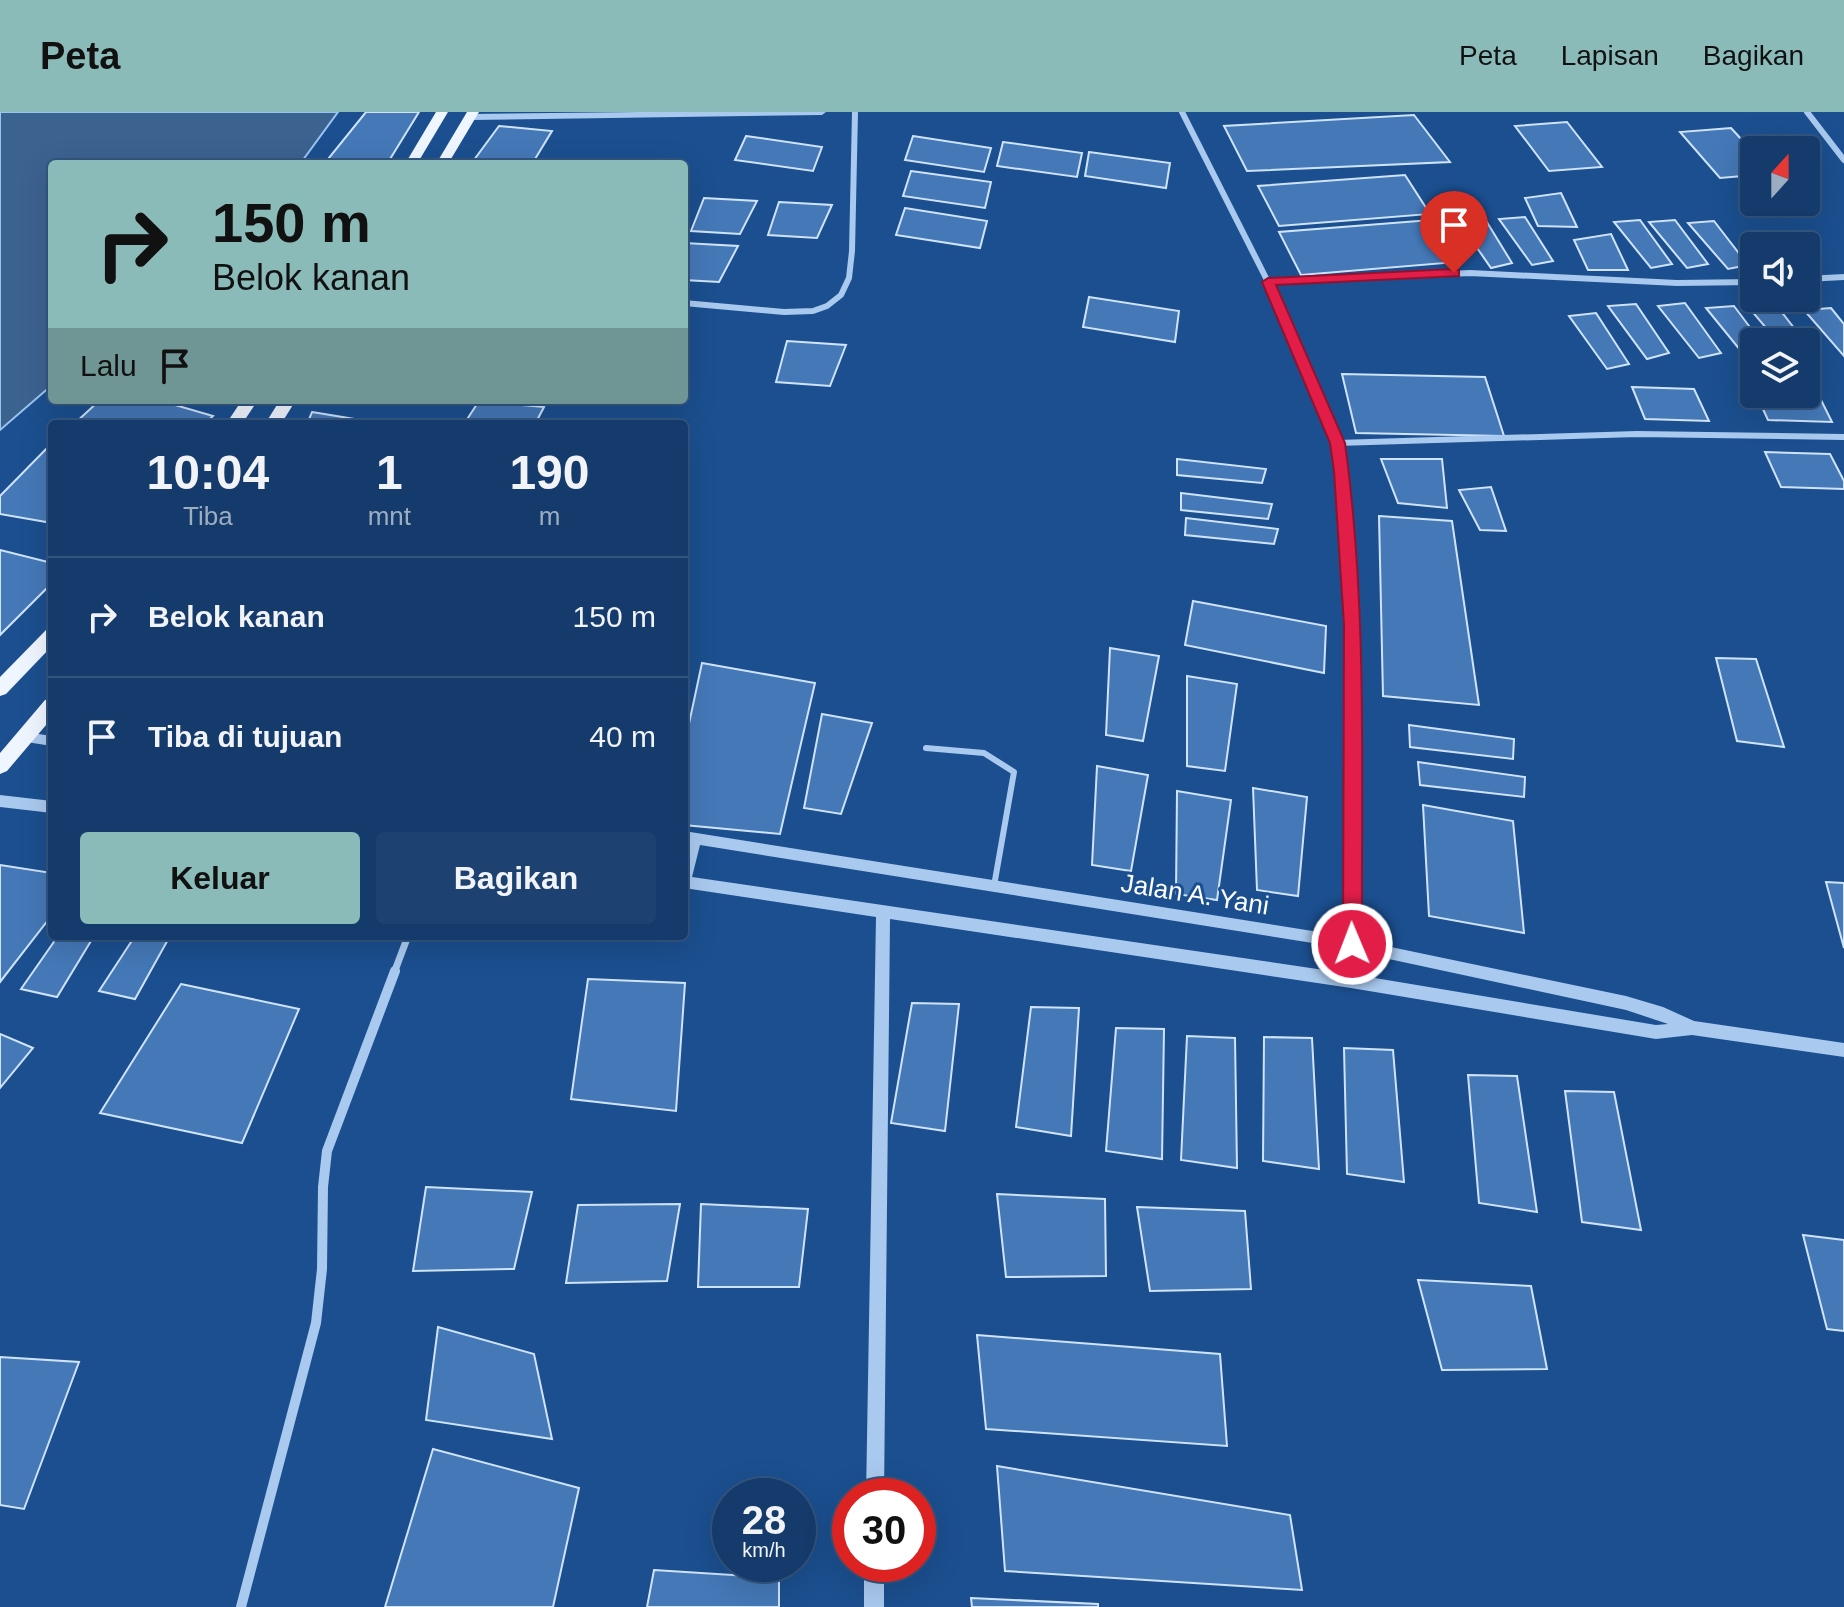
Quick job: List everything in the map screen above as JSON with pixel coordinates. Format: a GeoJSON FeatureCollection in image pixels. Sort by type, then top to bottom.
{"type":"FeatureCollection","features":[{"type":"Feature","properties":{"kind":"main road"},"geometry":{"type":"LineString","coordinates":[[413,160],[442,112]]}},
{"type":"Feature","properties":{"kind":"main road"},"geometry":{"type":"LineString","coordinates":[[444,160],[472,114]]}},
{"type":"Feature","properties":{"kind":"main road"},"geometry":{"type":"LineString","coordinates":[[0,689],[48,639]]}},
{"type":"Feature","properties":{"kind":"main road"},"geometry":{"type":"LineString","coordinates":[[0,766],[48,710]]}},
{"type":"Feature","properties":{"kind":"street"},"geometry":{"type":"LineString","coordinates":[[472,114],[822,112]]}},
{"type":"Feature","properties":{"kind":"street"},"geometry":{"type":"LineString","coordinates":[[688,303],[784,312],[813,311],[827,306],[841,295],[849,278],[852,251],[855,112]]}},
{"type":"Feature","properties":{"kind":"street"},"geometry":{"type":"LineString","coordinates":[[1182,112],[1268,282],[1337,443],[1352,625],[1351,981]]}},
{"type":"Feature","properties":{"kind":"street"},"geometry":{"type":"LineString","coordinates":[[1807,112],[1844,160]]}},
{"type":"Feature","properties":{"kind":"street"},"geometry":{"type":"LineString","coordinates":[[1268,282],[1470,273],[1677,283],[1740,282]]}},
{"type":"Feature","properties":{"kind":"street"},"geometry":{"type":"LineString","coordinates":[[1820,278],[1844,277]]}},
{"type":"Feature","properties":{"kind":"street"},"geometry":{"type":"LineString","coordinates":[[1337,443],[1637,434],[1844,437]]}},
{"type":"Feature","properties":{"kind":"street"},"geometry":{"type":"LineString","coordinates":[[25,737],[48,740]]}},
{"type":"Feature","properties":{"kind":"street"},"geometry":{"type":"LineString","coordinates":[[0,801],[48,807]]}},
{"type":"Feature","properties":{"kind":"street","name":"Jalan A. Yani"},"geometry":{"type":"LineString","coordinates":[[689,838],[1352,944],[1626,1003],[1663,1014],[1692,1028]]}},
{"type":"Feature","properties":{"kind":"street","name":"Jalan A. Yani"},"geometry":{"type":"LineString","coordinates":[[688,883],[1351,981],[1656,1032],[1692,1028],[1844,1050]]}},
{"type":"Feature","properties":{"kind":"street"},"geometry":{"type":"LineString","coordinates":[[875,1478],[883,911]]}},
{"type":"Feature","properties":{"kind":"street"},"geometry":{"type":"LineString","coordinates":[[241,1607],[316,1323],[322,1269],[323,1187],[327,1151],[406,940]]}},
{"type":"Feature","properties":{"kind":"street"},"geometry":{"type":"LineString","coordinates":[[874,1582],[874,1607]]}},
{"type":"Feature","properties":{"kind":"lane"},"geometry":{"type":"LineString","coordinates":[[926,748],[983,750],[1002,759],[1014,772],[994,886]]}},
{"type":"Feature","properties":{"kind":"water"},"geometry":{"type":"Polygon","coordinates":[[[0,112],[338,112],[303,160],[48,160],[48,388],[0,430],[0,112]]]}},
{"type":"Feature","properties":{"kind":"building"},"geometry":{"type":"Polygon","coordinates":[[[366,112],[419,112],[389,160],[327,160],[366,112]]]}},
{"type":"Feature","properties":{"kind":"building"},"geometry":{"type":"Polygon","coordinates":[[[1414,115],[1450,162],[1247,171],[1224,126],[1414,115]]]}},
{"type":"Feature","properties":{"kind":"building"},"geometry":{"type":"Polygon","coordinates":[[[1567,122],[1602,167],[1549,171],[1515,126],[1567,122]]]}},
{"type":"Feature","properties":{"kind":"building"},"geometry":{"type":"Polygon","coordinates":[[[499,126],[552,131],[534,160],[474,160],[499,126]]]}},
{"type":"Feature","properties":{"kind":"building"},"geometry":{"type":"Polygon","coordinates":[[[1731,128],[1740,138],[1740,176],[1720,178],[1680,132],[1731,128]]]}},
{"type":"Feature","properties":{"kind":"building"},"geometry":{"type":"Polygon","coordinates":[[[746,136],[822,147],[813,171],[735,160],[746,136]]]}},
{"type":"Feature","properties":{"kind":"building"},"geometry":{"type":"Polygon","coordinates":[[[913,136],[991,148],[984,172],[905,160],[913,136]]]}},
{"type":"Feature","properties":{"kind":"building"},"geometry":{"type":"Polygon","coordinates":[[[1003,142],[1082,153],[1077,177],[997,166],[1003,142]]]}},
{"type":"Feature","properties":{"kind":"building"},"geometry":{"type":"Polygon","coordinates":[[[1089,152],[1170,163],[1166,188],[1085,176],[1089,152]]]}},
{"type":"Feature","properties":{"kind":"building"},"geometry":{"type":"Polygon","coordinates":[[[911,171],[991,182],[985,208],[903,196],[911,171]]]}},
{"type":"Feature","properties":{"kind":"building"},"geometry":{"type":"Polygon","coordinates":[[[1405,175],[1430,214],[1279,226],[1258,186],[1405,175]]]}},
{"type":"Feature","properties":{"kind":"building"},"geometry":{"type":"Polygon","coordinates":[[[1561,193],[1577,227],[1538,226],[1525,198],[1561,193]]]}},
{"type":"Feature","properties":{"kind":"building"},"geometry":{"type":"Polygon","coordinates":[[[704,198],[757,201],[740,234],[691,231],[704,198]]]}},
{"type":"Feature","properties":{"kind":"building"},"geometry":{"type":"Polygon","coordinates":[[[779,202],[832,205],[817,238],[768,235],[779,202]]]}},
{"type":"Feature","properties":{"kind":"building"},"geometry":{"type":"Polygon","coordinates":[[[905,208],[987,221],[980,248],[896,235],[905,208]]]}},
{"type":"Feature","properties":{"kind":"building"},"geometry":{"type":"Polygon","coordinates":[[[1525,217],[1553,261],[1532,265],[1499,219],[1525,217]]]}},
{"type":"Feature","properties":{"kind":"building"},"geometry":{"type":"Polygon","coordinates":[[[1485,219],[1512,263],[1491,268],[1459,222],[1485,219]]]}},
{"type":"Feature","properties":{"kind":"building"},"geometry":{"type":"Polygon","coordinates":[[[1431,220],[1457,262],[1301,275],[1279,232],[1431,220]]]}},
{"type":"Feature","properties":{"kind":"building"},"geometry":{"type":"Polygon","coordinates":[[[1640,220],[1672,264],[1651,268],[1614,222],[1640,220]]]}},
{"type":"Feature","properties":{"kind":"building"},"geometry":{"type":"Polygon","coordinates":[[[1675,220],[1708,264],[1687,268],[1649,222],[1675,220]]]}},
{"type":"Feature","properties":{"kind":"building"},"geometry":{"type":"Polygon","coordinates":[[[1714,221],[1740,255],[1740,267],[1728,269],[1688,223],[1714,221]]]}},
{"type":"Feature","properties":{"kind":"building"},"geometry":{"type":"Polygon","coordinates":[[[1611,234],[1628,270],[1588,270],[1574,240],[1611,234]]]}},
{"type":"Feature","properties":{"kind":"building"},"geometry":{"type":"Polygon","coordinates":[[[688,243],[738,246],[719,282],[688,280],[688,243]]]}},
{"type":"Feature","properties":{"kind":"building"},"geometry":{"type":"Polygon","coordinates":[[[1089,297],[1179,311],[1175,342],[1083,327],[1089,297]]]}},
{"type":"Feature","properties":{"kind":"building"},"geometry":{"type":"Polygon","coordinates":[[[1685,303],[1721,353],[1699,358],[1658,306],[1685,303]]]}},
{"type":"Feature","properties":{"kind":"building"},"geometry":{"type":"Polygon","coordinates":[[[1636,304],[1669,353],[1647,359],[1608,306],[1636,304]]]}},
{"type":"Feature","properties":{"kind":"building"},"geometry":{"type":"Polygon","coordinates":[[[1734,306],[1750,328],[1740,328],[1740,350],[1706,308],[1734,306]]]}},
{"type":"Feature","properties":{"kind":"building"},"geometry":{"type":"Polygon","coordinates":[[[1831,308],[1844,324],[1844,356],[1806,312],[1820,312],[1820,309],[1831,308]]]}},
{"type":"Feature","properties":{"kind":"building"},"geometry":{"type":"Polygon","coordinates":[[[1753,312],[1782,312],[1794,328],[1766,328],[1753,312]]]}},
{"type":"Feature","properties":{"kind":"building"},"geometry":{"type":"Polygon","coordinates":[[[1596,313],[1629,364],[1607,369],[1569,316],[1596,313]]]}},
{"type":"Feature","properties":{"kind":"building"},"geometry":{"type":"Polygon","coordinates":[[[787,341],[846,345],[830,386],[776,382],[787,341]]]}},
{"type":"Feature","properties":{"kind":"building"},"geometry":{"type":"Polygon","coordinates":[[[1342,374],[1485,377],[1504,436],[1356,433],[1342,374]]]}},
{"type":"Feature","properties":{"kind":"building"},"geometry":{"type":"Polygon","coordinates":[[[1632,387],[1694,389],[1709,421],[1645,419],[1632,387]]]}},
{"type":"Feature","properties":{"kind":"building"},"geometry":{"type":"Polygon","coordinates":[[[1820,398],[1832,422],[1768,420],[1762,408],[1820,408],[1820,398]]]}},
{"type":"Feature","properties":{"kind":"building"},"geometry":{"type":"Polygon","coordinates":[[[96,404],[172,404],[213,416],[209,420],[78,420],[96,404]]]}},
{"type":"Feature","properties":{"kind":"building"},"geometry":{"type":"Polygon","coordinates":[[[477,404],[544,407],[537,420],[467,420],[477,404]]]}},
{"type":"Feature","properties":{"kind":"building"},"geometry":{"type":"Polygon","coordinates":[[[312,412],[361,420],[309,420],[312,412]]]}},
{"type":"Feature","properties":{"kind":"building"},"geometry":{"type":"Polygon","coordinates":[[[48,447],[48,522],[0,514],[0,496],[48,447]]]}},
{"type":"Feature","properties":{"kind":"building"},"geometry":{"type":"Polygon","coordinates":[[[1765,452],[1830,454],[1844,481],[1844,489],[1781,487],[1765,452]]]}},
{"type":"Feature","properties":{"kind":"building"},"geometry":{"type":"Polygon","coordinates":[[[1177,459],[1266,469],[1262,483],[1177,475],[1177,459]]]}},
{"type":"Feature","properties":{"kind":"building"},"geometry":{"type":"Polygon","coordinates":[[[1381,459],[1442,459],[1447,508],[1398,503],[1381,459]]]}},
{"type":"Feature","properties":{"kind":"building"},"geometry":{"type":"Polygon","coordinates":[[[1491,487],[1506,531],[1480,530],[1459,490],[1491,487]]]}},
{"type":"Feature","properties":{"kind":"building"},"geometry":{"type":"Polygon","coordinates":[[[1181,493],[1272,504],[1268,519],[1181,510],[1181,493]]]}},
{"type":"Feature","properties":{"kind":"building"},"geometry":{"type":"Polygon","coordinates":[[[1379,516],[1452,521],[1479,705],[1383,696],[1379,516]]]}},
{"type":"Feature","properties":{"kind":"building"},"geometry":{"type":"Polygon","coordinates":[[[1186,518],[1278,529],[1274,544],[1185,535],[1186,518]]]}},
{"type":"Feature","properties":{"kind":"building"},"geometry":{"type":"Polygon","coordinates":[[[0,550],[48,562],[48,587],[0,635],[0,550]]]}},
{"type":"Feature","properties":{"kind":"building"},"geometry":{"type":"Polygon","coordinates":[[[1193,601],[1326,626],[1324,673],[1185,645],[1193,601]]]}},
{"type":"Feature","properties":{"kind":"building"},"geometry":{"type":"Polygon","coordinates":[[[1110,648],[1159,656],[1143,741],[1106,735],[1110,648]]]}},
{"type":"Feature","properties":{"kind":"building"},"geometry":{"type":"Polygon","coordinates":[[[1716,658],[1756,659],[1784,747],[1737,741],[1716,658]]]}},
{"type":"Feature","properties":{"kind":"building"},"geometry":{"type":"Polygon","coordinates":[[[702,663],[815,683],[780,834],[688,825],[688,728],[702,663]]]}},
{"type":"Feature","properties":{"kind":"building"},"geometry":{"type":"Polygon","coordinates":[[[1187,676],[1237,684],[1225,771],[1187,766],[1187,676]]]}},
{"type":"Feature","properties":{"kind":"building"},"geometry":{"type":"Polygon","coordinates":[[[822,714],[872,723],[841,814],[804,808],[822,714]]]}},
{"type":"Feature","properties":{"kind":"building"},"geometry":{"type":"Polygon","coordinates":[[[1409,725],[1514,739],[1513,759],[1410,747],[1409,725]]]}},
{"type":"Feature","properties":{"kind":"building"},"geometry":{"type":"Polygon","coordinates":[[[1418,762],[1525,777],[1524,797],[1420,785],[1418,762]]]}},
{"type":"Feature","properties":{"kind":"building"},"geometry":{"type":"Polygon","coordinates":[[[1097,766],[1148,775],[1131,871],[1092,865],[1097,766]]]}},
{"type":"Feature","properties":{"kind":"building"},"geometry":{"type":"Polygon","coordinates":[[[1253,788],[1307,797],[1298,896],[1257,890],[1253,788]]]}},
{"type":"Feature","properties":{"kind":"building"},"geometry":{"type":"Polygon","coordinates":[[[1177,791],[1231,800],[1217,900],[1176,894],[1177,791]]]}},
{"type":"Feature","properties":{"kind":"building"},"geometry":{"type":"Polygon","coordinates":[[[1423,805],[1513,821],[1524,933],[1429,916],[1423,805]]]}},
{"type":"Feature","properties":{"kind":"building"},"geometry":{"type":"Polygon","coordinates":[[[0,865],[48,872],[48,920],[0,982],[0,865]]]}},
{"type":"Feature","properties":{"kind":"building"},"geometry":{"type":"Polygon","coordinates":[[[1826,882],[1844,883],[1844,948],[1826,882]]]}},
{"type":"Feature","properties":{"kind":"building"},"geometry":{"type":"Polygon","coordinates":[[[55,940],[92,940],[57,997],[21,989],[55,940]]]}},
{"type":"Feature","properties":{"kind":"building"},"geometry":{"type":"Polygon","coordinates":[[[132,940],[168,940],[135,999],[99,991],[132,940]]]}},
{"type":"Feature","properties":{"kind":"building"},"geometry":{"type":"Polygon","coordinates":[[[588,979],[685,983],[676,1111],[571,1099],[588,979]]]}},
{"type":"Feature","properties":{"kind":"building"},"geometry":{"type":"Polygon","coordinates":[[[181,984],[299,1009],[242,1143],[100,1113],[181,984]]]}},
{"type":"Feature","properties":{"kind":"building"},"geometry":{"type":"Polygon","coordinates":[[[912,1003],[959,1004],[945,1131],[891,1123],[912,1003]]]}},
{"type":"Feature","properties":{"kind":"building"},"geometry":{"type":"Polygon","coordinates":[[[1031,1007],[1079,1008],[1071,1136],[1016,1127],[1031,1007]]]}},
{"type":"Feature","properties":{"kind":"building"},"geometry":{"type":"Polygon","coordinates":[[[1116,1028],[1164,1029],[1162,1159],[1106,1151],[1116,1028]]]}},
{"type":"Feature","properties":{"kind":"building"},"geometry":{"type":"Polygon","coordinates":[[[0,1034],[33,1048],[0,1088],[0,1034]]]}},
{"type":"Feature","properties":{"kind":"building"},"geometry":{"type":"Polygon","coordinates":[[[1187,1036],[1235,1038],[1237,1168],[1181,1160],[1187,1036]]]}},
{"type":"Feature","properties":{"kind":"building"},"geometry":{"type":"Polygon","coordinates":[[[1264,1037],[1312,1038],[1319,1169],[1263,1161],[1264,1037]]]}},
{"type":"Feature","properties":{"kind":"building"},"geometry":{"type":"Polygon","coordinates":[[[1344,1048],[1393,1050],[1404,1182],[1347,1174],[1344,1048]]]}},
{"type":"Feature","properties":{"kind":"building"},"geometry":{"type":"Polygon","coordinates":[[[1468,1075],[1517,1076],[1537,1212],[1479,1203],[1468,1075]]]}},
{"type":"Feature","properties":{"kind":"building"},"geometry":{"type":"Polygon","coordinates":[[[1565,1091],[1614,1092],[1641,1230],[1582,1222],[1565,1091]]]}},
{"type":"Feature","properties":{"kind":"building"},"geometry":{"type":"Polygon","coordinates":[[[426,1187],[532,1192],[514,1269],[413,1271],[426,1187]]]}},
{"type":"Feature","properties":{"kind":"building"},"geometry":{"type":"Polygon","coordinates":[[[997,1194],[1105,1199],[1106,1276],[1006,1277],[997,1194]]]}},
{"type":"Feature","properties":{"kind":"building"},"geometry":{"type":"Polygon","coordinates":[[[680,1204],[667,1281],[566,1283],[578,1205],[680,1204]]]}},
{"type":"Feature","properties":{"kind":"building"},"geometry":{"type":"Polygon","coordinates":[[[701,1204],[808,1209],[799,1287],[698,1287],[701,1204]]]}},
{"type":"Feature","properties":{"kind":"building"},"geometry":{"type":"Polygon","coordinates":[[[1137,1207],[1245,1211],[1251,1289],[1150,1291],[1137,1207]]]}},
{"type":"Feature","properties":{"kind":"building"},"geometry":{"type":"Polygon","coordinates":[[[1803,1235],[1844,1240],[1844,1331],[1827,1329],[1803,1235]]]}},
{"type":"Feature","properties":{"kind":"building"},"geometry":{"type":"Polygon","coordinates":[[[1418,1280],[1531,1286],[1547,1369],[1442,1370],[1418,1280]]]}},
{"type":"Feature","properties":{"kind":"building"},"geometry":{"type":"Polygon","coordinates":[[[438,1327],[534,1354],[552,1439],[426,1420],[438,1327]]]}},
{"type":"Feature","properties":{"kind":"building"},"geometry":{"type":"Polygon","coordinates":[[[977,1335],[1220,1354],[1227,1446],[986,1429],[977,1335]]]}},
{"type":"Feature","properties":{"kind":"building"},"geometry":{"type":"Polygon","coordinates":[[[0,1357],[79,1362],[24,1509],[0,1505],[0,1357]]]}},
{"type":"Feature","properties":{"kind":"building"},"geometry":{"type":"Polygon","coordinates":[[[433,1449],[579,1488],[553,1607],[385,1607],[433,1449]]]}},
{"type":"Feature","properties":{"kind":"building"},"geometry":{"type":"Polygon","coordinates":[[[997,1466],[1290,1515],[1302,1590],[1005,1571],[997,1466]]]}},
{"type":"Feature","properties":{"kind":"building"},"geometry":{"type":"Polygon","coordinates":[[[654,1570],[712,1574],[712,1582],[779,1582],[779,1607],[647,1607],[654,1570]]]}},
{"type":"Feature","properties":{"kind":"building"},"geometry":{"type":"Polygon","coordinates":[[[971,1598],[1098,1604],[1098,1607],[972,1607],[971,1598]]]}},
{"type":"Feature","properties":{"kind":"route"},"geometry":{"type":"LineString","coordinates":[[1352,944],[1352,625],[1341,471],[1337,443],[1268,282],[1454,273]]}}]}
